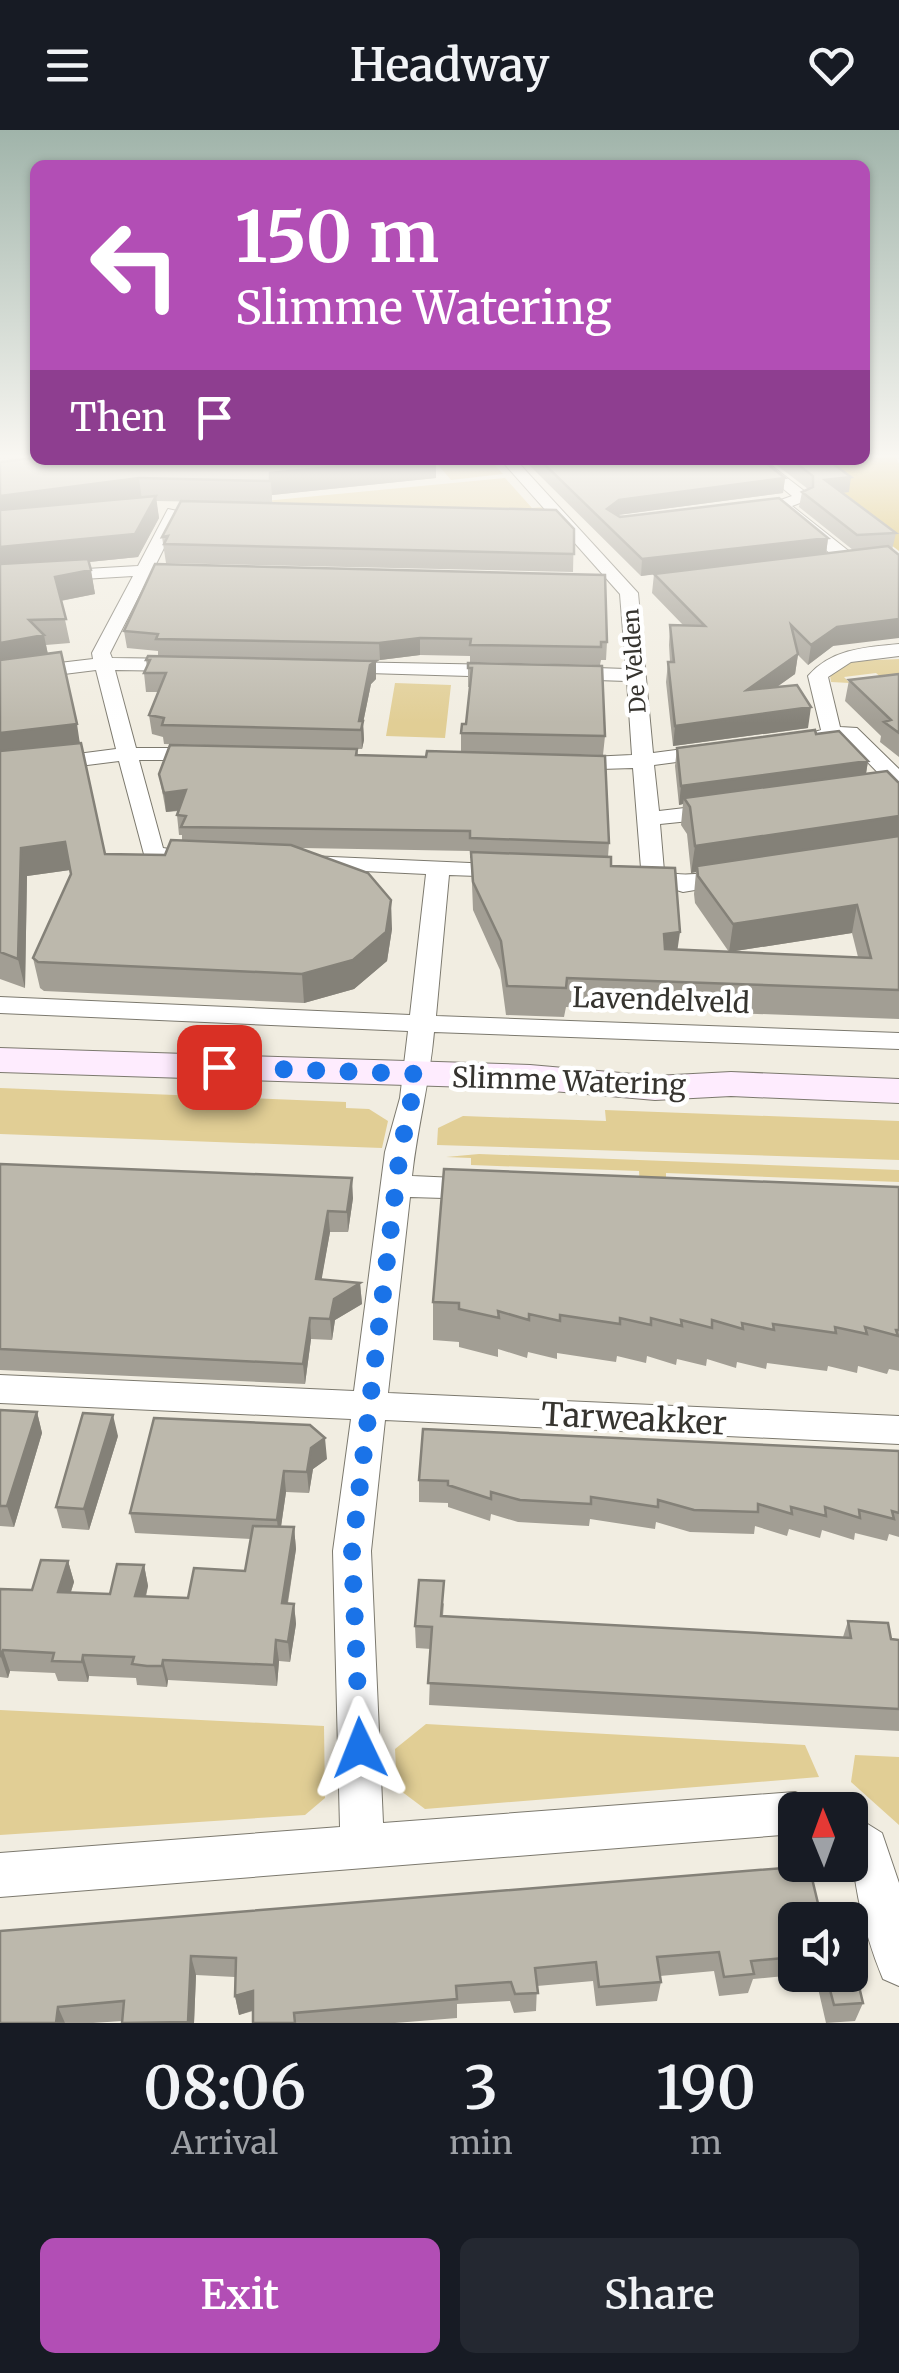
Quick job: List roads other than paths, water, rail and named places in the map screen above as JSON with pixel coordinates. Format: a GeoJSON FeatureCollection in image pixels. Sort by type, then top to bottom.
{"type":"FeatureCollection","features":[{"type":"Feature","properties":{"kind":"street"},"geometry":{"type":"LineString","coordinates":[[155,545],[101,654],[102,664],[153,853],[212,860]]}},
{"type":"Feature","properties":{"kind":"street","name":"De Velden"},"geometry":{"type":"LineString","coordinates":[[583,545],[629,593],[653,875]]}},
{"type":"Feature","properties":{"kind":"street"},"geometry":{"type":"LineString","coordinates":[[829,545],[848,561]]}},
{"type":"Feature","properties":{"kind":"street"},"geometry":{"type":"LineString","coordinates":[[0,580],[97,570],[179,572]]}},
{"type":"Feature","properties":{"kind":"street"},"geometry":{"type":"LineString","coordinates":[[893,785],[841,733],[831,692],[818,676],[826,666],[846,657],[899,650]]}},
{"type":"Feature","properties":{"kind":"street"},"geometry":{"type":"LineString","coordinates":[[0,676],[102,664],[198,666]]}},
{"type":"Feature","properties":{"kind":"street"},"geometry":{"type":"LineString","coordinates":[[312,668],[634,675]]}},
{"type":"Feature","properties":{"kind":"street"},"geometry":{"type":"LineString","coordinates":[[775,742],[841,733]]}},
{"type":"Feature","properties":{"kind":"street"},"geometry":{"type":"LineString","coordinates":[[549,764],[641,761],[736,748]]}},
{"type":"Feature","properties":{"kind":"street"},"geometry":{"type":"LineString","coordinates":[[0,770],[127,754],[228,754]]}},
{"type":"Feature","properties":{"kind":"street"},"geometry":{"type":"LineString","coordinates":[[646,819],[750,808]]}},
{"type":"Feature","properties":{"kind":"street"},"geometry":{"type":"LineString","coordinates":[[288,862],[536,871]]}},
{"type":"Feature","properties":{"kind":"street"},"geometry":{"type":"LineString","coordinates":[[362,1849],[352,1551],[397,1186],[415,1086],[438,867]]}},
{"type":"Feature","properties":{"kind":"street"},"geometry":{"type":"LineString","coordinates":[[594,873],[653,875],[682,885],[761,873]]}},
{"type":"Feature","properties":{"kind":"street","name":"Lavendelveld"},"geometry":{"type":"LineString","coordinates":[[0,1004],[25,1009],[899,1041]]}},
{"type":"Feature","properties":{"kind":"street","name":"Slimme Watering"},"geometry":{"type":"LineString","coordinates":[[0,1060],[899,1114]]}},
{"type":"Feature","properties":{"kind":"street","name":"Slimme Watering"},"geometry":{"type":"LineString","coordinates":[[0,1083],[415,1086],[530,1076],[655,1088],[731,1084],[899,1091]]}},
{"type":"Feature","properties":{"kind":"street"},"geometry":{"type":"LineString","coordinates":[[397,1186],[513,1191]]}},
{"type":"Feature","properties":{"kind":"street","name":"Tarweakker"},"geometry":{"type":"LineString","coordinates":[[0,1389],[899,1430]]}},
{"type":"Feature","properties":{"kind":"street"},"geometry":{"type":"LineString","coordinates":[[0,1875],[778,1814]]}},
{"type":"Feature","properties":{"kind":"street"},"geometry":{"type":"LineString","coordinates":[[868,1852],[899,1963]]}}]}
